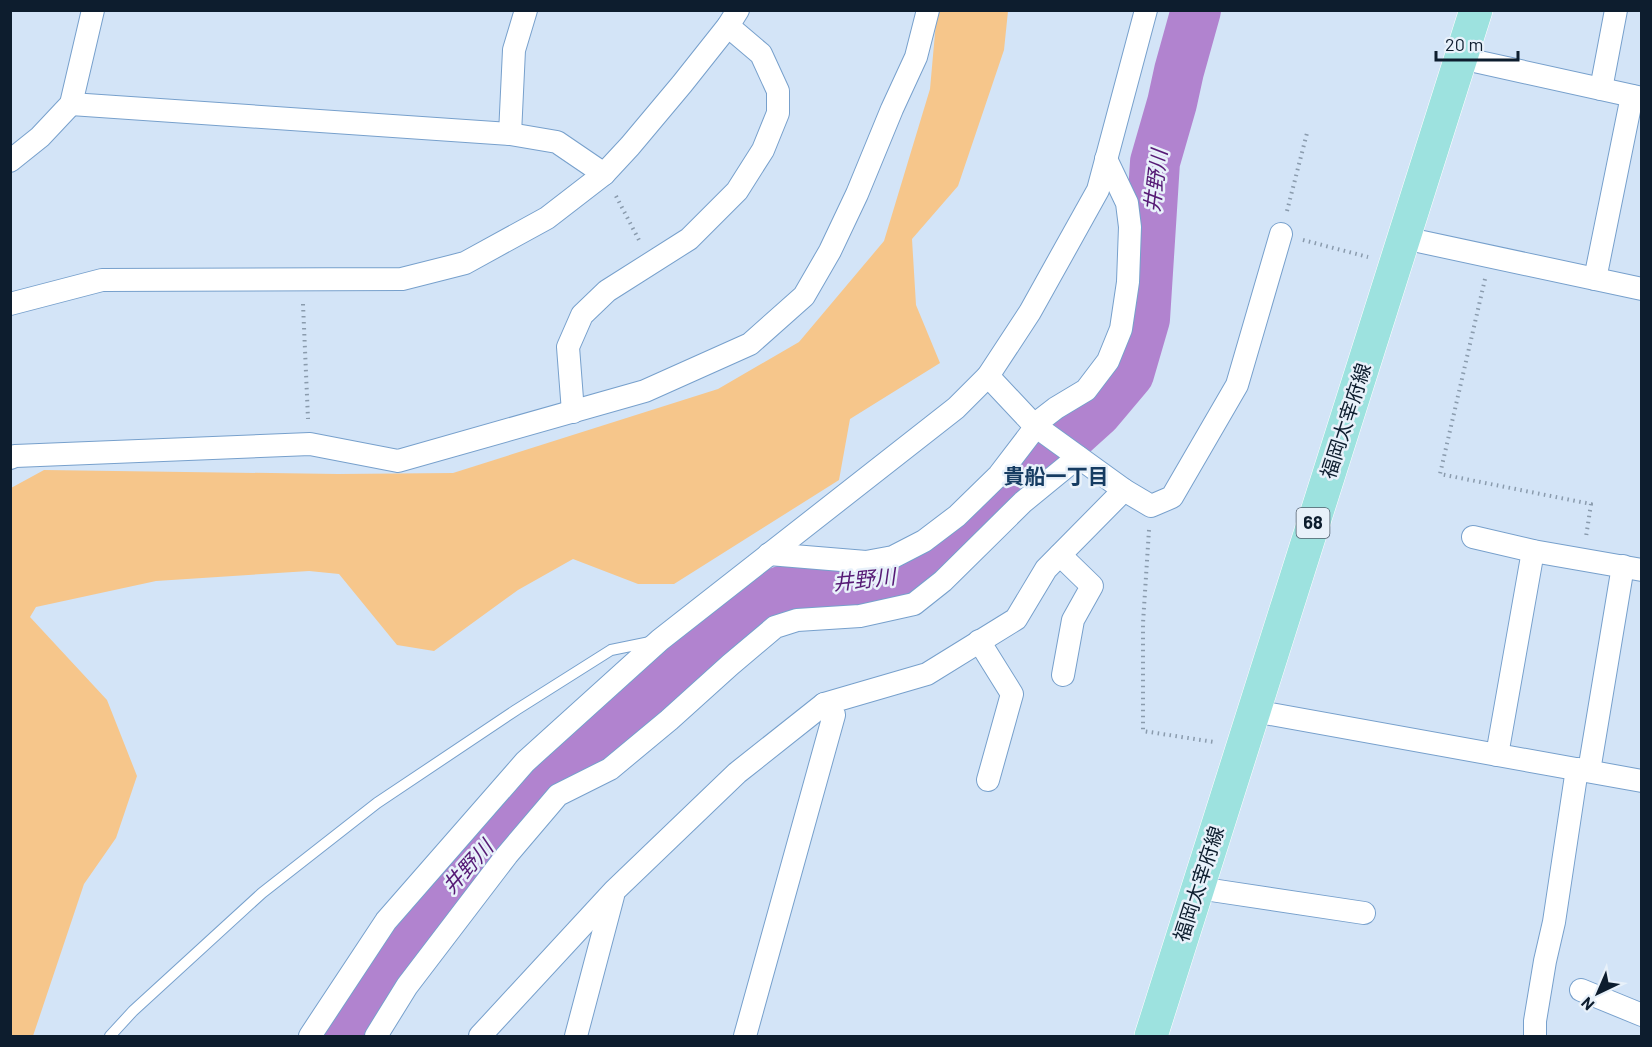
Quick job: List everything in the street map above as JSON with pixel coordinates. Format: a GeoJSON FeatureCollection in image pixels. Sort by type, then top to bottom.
{"type":"FeatureCollection","features":[{"type":"Feature","properties":{"kind":"main road","name":"福岡太宰府線"},"geometry":{"type":"LineString","coordinates":[[1151,1036],[1476,10]]}},
{"type":"Feature","properties":{"kind":"street"},"geometry":{"type":"LineString","coordinates":[[10,161],[40,137],[71,104],[93,10]]}},
{"type":"Feature","properties":{"kind":"street"},"geometry":{"type":"LineString","coordinates":[[510,134],[514,50],[526,10]]}},
{"type":"Feature","properties":{"kind":"street"},"geometry":{"type":"LineString","coordinates":[[10,458],[310,444],[398,461],[645,391],[750,344],[804,296],[830,251],[916,57],[928,10]]}},
{"type":"Feature","properties":{"kind":"street"},"geometry":{"type":"LineString","coordinates":[[310,1036],[387,921],[420,880],[525,762],[660,640],[956,408],[988,375],[1030,312],[1098,190],[1146,10]]}},
{"type":"Feature","properties":{"kind":"street"},"geometry":{"type":"LineString","coordinates":[[1601,89],[1616,10]]}},
{"type":"Feature","properties":{"kind":"street"},"geometry":{"type":"LineString","coordinates":[[10,304],[102,280],[402,279],[465,263],[547,218],[604,174],[630,146],[733,18],[761,54],[778,91],[778,113],[763,150],[737,190],[689,239],[608,291],[582,315],[568,347],[573,412]]}},
{"type":"Feature","properties":{"kind":"street"},"geometry":{"type":"LineString","coordinates":[[1461,58],[1637,97],[1595,279]]}},
{"type":"Feature","properties":{"kind":"street"},"geometry":{"type":"LineString","coordinates":[[71,104],[510,134],[557,142],[604,174]]}},
{"type":"Feature","properties":{"kind":"street"},"geometry":{"type":"LineString","coordinates":[[769,554],[866,562],[893,557],[924,541],[957,516],[999,475],[1031,433],[1034,425],[1056,408],[1086,390],[1108,361],[1121,329],[1128,282],[1130,227],[1128,203],[1106,159]]}},
{"type":"Feature","properties":{"kind":"street"},"geometry":{"type":"LineString","coordinates":[[988,375],[1034,425],[1125,490],[1151,506],[1172,496],[1237,385],[1281,234]]}},
{"type":"Feature","properties":{"kind":"street"},"geometry":{"type":"LineString","coordinates":[[1400,251],[1491,257],[1641,289]]}},
{"type":"Feature","properties":{"kind":"street"},"geometry":{"type":"LineString","coordinates":[[376,1036],[415,977],[507,855],[558,795],[610,769],[775,627],[797,620],[860,616],[914,604],[943,581],[1023,502],[1078,457]]}},
{"type":"Feature","properties":{"kind":"street"},"geometry":{"type":"LineString","coordinates":[[480,1036],[614,891],[737,773],[824,704],[927,674],[1016,619],[1046,569],[1125,490]]}},
{"type":"Feature","properties":{"kind":"street"},"geometry":{"type":"LineString","coordinates":[[1473,537],[1533,551],[1632,568],[1583,770],[1545,961],[1535,1021],[1535,1036]]}},
{"type":"Feature","properties":{"kind":"street"},"geometry":{"type":"LineString","coordinates":[[1497,755],[1533,551]]}},
{"type":"Feature","properties":{"kind":"street"},"geometry":{"type":"LineString","coordinates":[[1060,555],[1092,586],[1073,620],[1063,675]]}},
{"type":"Feature","properties":{"kind":"street"},"geometry":{"type":"LineString","coordinates":[[979,641],[1012,694],[988,780]]}},
{"type":"Feature","properties":{"kind":"street"},"geometry":{"type":"LineString","coordinates":[[745,1036],[834,715],[824,704]]}},
{"type":"Feature","properties":{"kind":"street"},"geometry":{"type":"LineString","coordinates":[[1254,711],[1641,781]]}},
{"type":"Feature","properties":{"kind":"street"},"geometry":{"type":"LineString","coordinates":[[1198,888],[1364,913]]}},
{"type":"Feature","properties":{"kind":"street"},"geometry":{"type":"LineString","coordinates":[[576,1036],[614,891]]}},
{"type":"Feature","properties":{"kind":"street"},"geometry":{"type":"LineString","coordinates":[[1581,990],[1641,1015]]}},
{"type":"Feature","properties":{"kind":"lane"},"geometry":{"type":"LineString","coordinates":[[110,1036],[133,1011],[262,893],[376,803],[611,650],[660,640]]}},
{"type":"Feature","properties":{"kind":"path"},"geometry":{"type":"LineString","coordinates":[[1307,134],[1281,234],[1400,251]]}},
{"type":"Feature","properties":{"kind":"path"},"geometry":{"type":"LineString","coordinates":[[604,174],[651,263]]}},
{"type":"Feature","properties":{"kind":"path"},"geometry":{"type":"LineString","coordinates":[[1491,257],[1440,474],[1591,504],[1582,559]]}},
{"type":"Feature","properties":{"kind":"path"},"geometry":{"type":"LineString","coordinates":[[302,280],[310,444]]}},
{"type":"Feature","properties":{"kind":"path"},"geometry":{"type":"LineString","coordinates":[[1151,506],[1143,623],[1143,730],[1243,746]]}},
{"type":"Feature","properties":{"kind":"shaded area"},"geometry":{"type":"Polygon","coordinates":[[[937,11],[1008,11],[1004,50],[958,186],[912,239],[916,305],[940,363],[850,419],[839,480],[674,584],[638,584],[573,559],[518,590],[434,651],[397,645],[339,574],[309,571],[156,581],[36,607],[30,617],[107,700],[137,776],[116,838],[84,884],[33,1036],[11,1036],[11,488],[44,470],[338,474],[453,473],[718,389],[799,342],[884,241],[930,89],[937,11]]]}},
{"type":"Feature","properties":{"kind":"waterway","name":"井野川"},"geometry":{"type":"LineString","coordinates":[[343,1036],[397,946],[542,784],[757,600],[798,585],[885,582],[914,573],[965,531],[1097,412],[1129,374],[1145,319],[1155,162],[1196,10]]}},
{"type":"Feature","properties":{"kind":"district","name":"貴船一丁目"},"geometry":{"type":"Point","coordinates":[1056,477]}}]}
